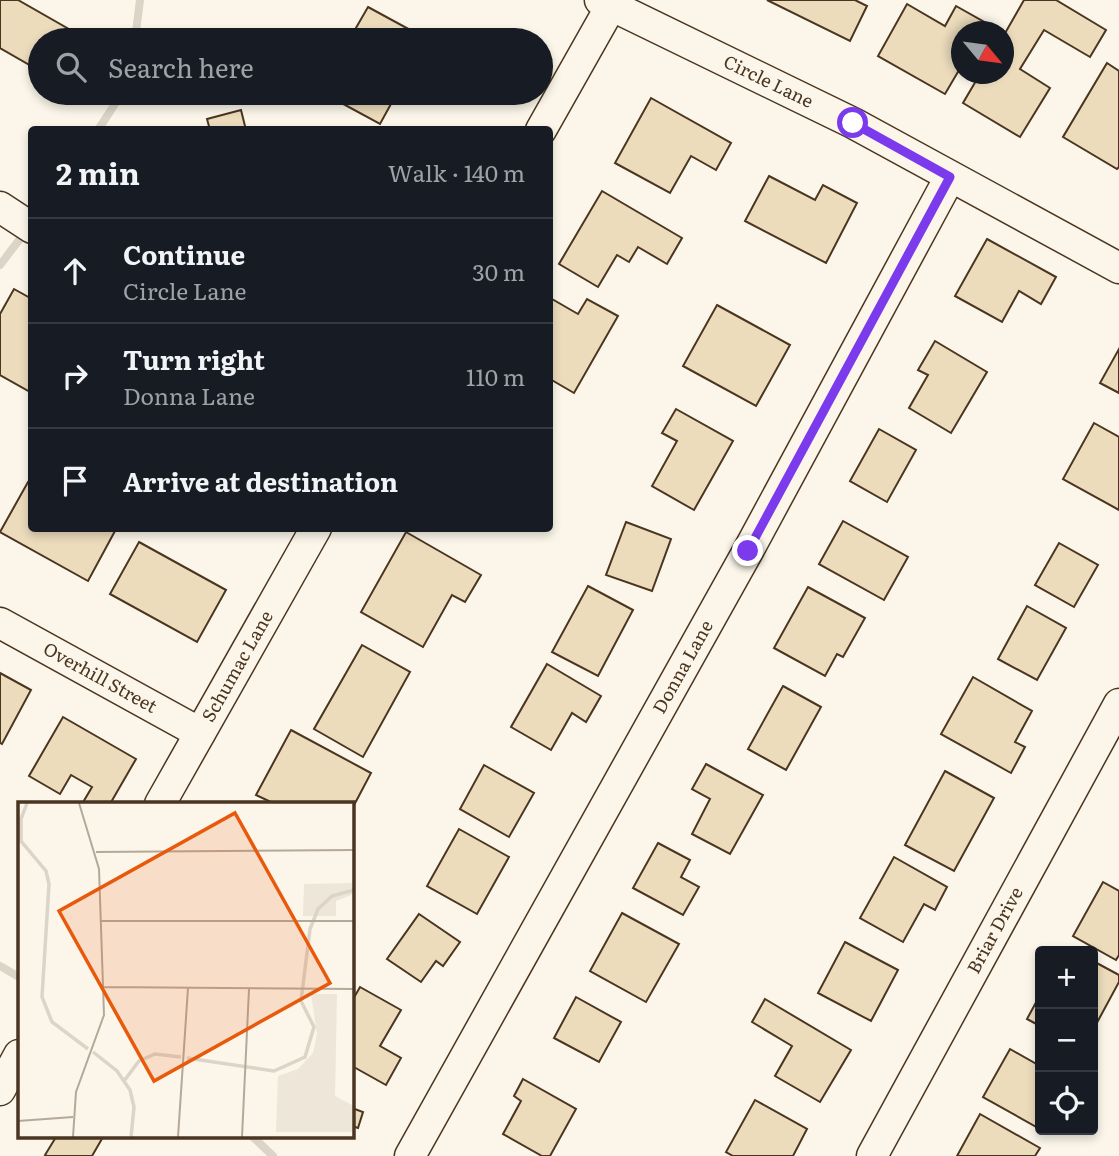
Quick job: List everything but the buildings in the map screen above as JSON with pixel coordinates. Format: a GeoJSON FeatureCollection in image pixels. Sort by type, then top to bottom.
{"type":"FeatureCollection","features":[{"type":"Feature","properties":{"kind":"street"},"geometry":{"type":"LineString","coordinates":[[543,126],[606,3]]}},
{"type":"Feature","properties":{"kind":"street","name":"Circle Lane"},"geometry":{"type":"LineString","coordinates":[[606,3],[853,123],[1119,268]]}},
{"type":"Feature","properties":{"kind":"street","name":"Donna Lane"},"geometry":{"type":"LineString","coordinates":[[410,1156],[748,551],[950,177]]}},
{"type":"Feature","properties":{"kind":"street","name":"Schumac Lane"},"geometry":{"type":"LineString","coordinates":[[161,802],[314,532]]}},
{"type":"Feature","properties":{"kind":"street","name":"Overhill Street"},"geometry":{"type":"LineString","coordinates":[[0,623],[200,733]]}},
{"type":"Feature","properties":{"kind":"street","name":"Briar Drive"},"geometry":{"type":"LineString","coordinates":[[872,1156],[1119,704]]}},
{"type":"Feature","properties":{"kind":"street"},"geometry":{"type":"LineString","coordinates":[[0,1090],[18,1057]]}},
{"type":"Feature","properties":{"kind":"waterway"},"geometry":{"type":"LineString","coordinates":[[136,28],[140,0]]}},
{"type":"Feature","properties":{"kind":"waterway"},"geometry":{"type":"LineString","coordinates":[[101,126],[114,105]]}},
{"type":"Feature","properties":{"kind":"waterway"},"geometry":{"type":"LineString","coordinates":[[0,265],[26,231]]}},
{"type":"Feature","properties":{"kind":"waterway"},"geometry":{"type":"LineString","coordinates":[[0,966],[18,976]]}},
{"type":"Feature","properties":{"kind":"waterway"},"geometry":{"type":"LineString","coordinates":[[254,1138],[273,1156]]}},
{"type":"Feature","properties":{"kind":"route"},"geometry":{"type":"LineString","coordinates":[[748,551],[950,177],[853,123]]}}]}
